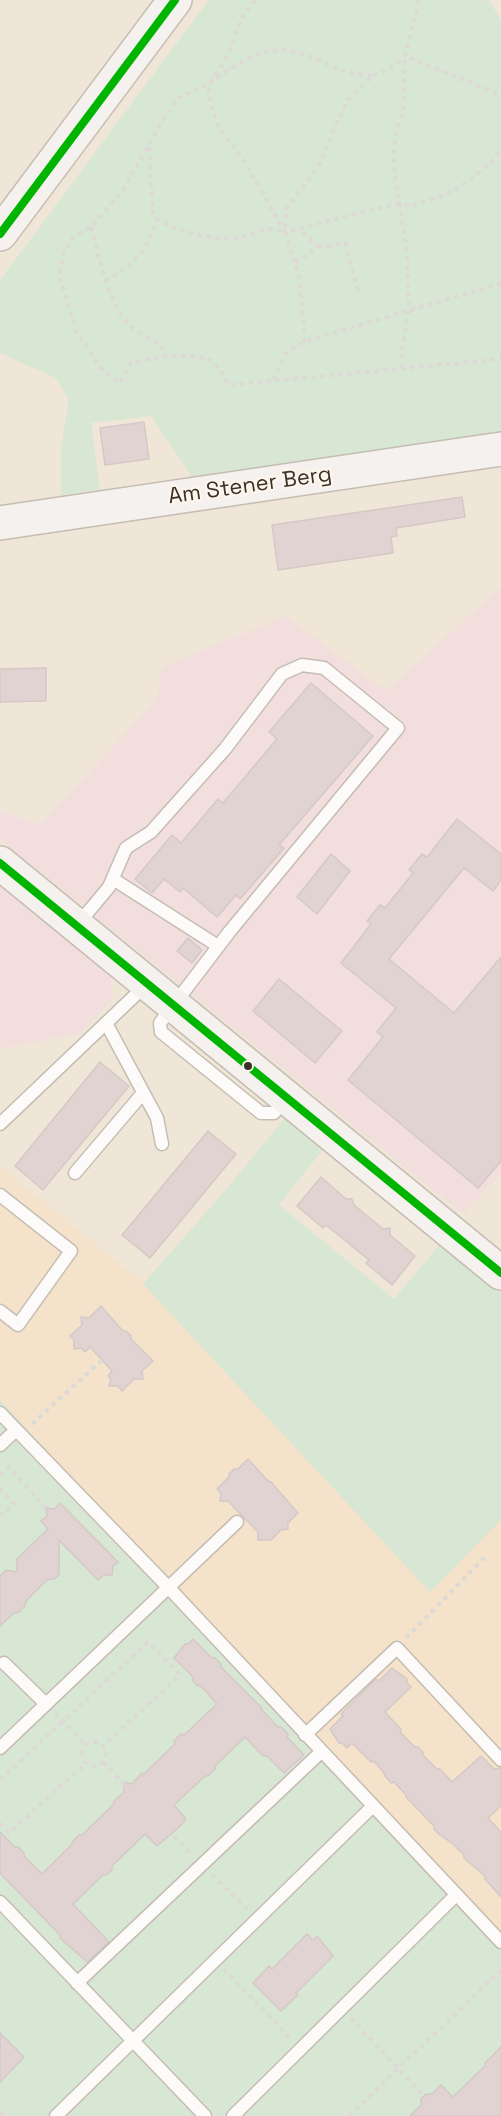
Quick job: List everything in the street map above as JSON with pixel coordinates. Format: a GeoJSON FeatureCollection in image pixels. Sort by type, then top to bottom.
{"type":"FeatureCollection","features":[{"type":"Feature","properties":{"kind":"main road"},"geometry":{"type":"LineString","coordinates":[[0,234],[175,0]]}},
{"type":"Feature","properties":{"kind":"main road","name":"Am Stener Berg"},"geometry":{"type":"LineString","coordinates":[[0,523],[501,449]]}},
{"type":"Feature","properties":{"kind":"main road"},"geometry":{"type":"LineString","coordinates":[[0,863],[501,1273]]}},
{"type":"Feature","properties":{"kind":"lane"},"geometry":{"type":"LineString","coordinates":[[77,925],[109,887],[126,848],[151,832],[225,748],[282,674],[302,665],[324,668],[398,728],[218,946],[173,1005]]}},
{"type":"Feature","properties":{"kind":"lane"},"geometry":{"type":"LineString","coordinates":[[113,879],[218,946]]}},
{"type":"Feature","properties":{"kind":"lane"},"geometry":{"type":"LineString","coordinates":[[0,1124],[148,984]]}},
{"type":"Feature","properties":{"kind":"lane"},"geometry":{"type":"LineString","coordinates":[[106,1023],[157,1118],[162,1144]]}},
{"type":"Feature","properties":{"kind":"lane"},"geometry":{"type":"LineString","coordinates":[[75,1173],[143,1093]]}},
{"type":"Feature","properties":{"kind":"lane"},"geometry":{"type":"LineString","coordinates":[[0,1195],[70,1251],[18,1325],[0,1311]]}},
{"type":"Feature","properties":{"kind":"lane"},"geometry":{"type":"LineString","coordinates":[[0,1413],[168,1587],[501,1942]]}},
{"type":"Feature","properties":{"kind":"lane"},"geometry":{"type":"LineString","coordinates":[[0,1445],[18,1432]]}},
{"type":"Feature","properties":{"kind":"lane"},"geometry":{"type":"LineString","coordinates":[[0,1748],[237,1522]]}},
{"type":"Feature","properties":{"kind":"lane"},"geometry":{"type":"LineString","coordinates":[[305,1735],[397,1648],[501,1760]]}},
{"type":"Feature","properties":{"kind":"lane"},"geometry":{"type":"LineString","coordinates":[[4,1663],[46,1704]]}},
{"type":"Feature","properties":{"kind":"lane"},"geometry":{"type":"LineString","coordinates":[[77,1983],[321,1752]]}},
{"type":"Feature","properties":{"kind":"lane"},"geometry":{"type":"LineString","coordinates":[[56,2116],[373,1806]]}},
{"type":"Feature","properties":{"kind":"lane"},"geometry":{"type":"LineString","coordinates":[[233,2116],[456,1895]]}},
{"type":"Feature","properties":{"kind":"lane"},"geometry":{"type":"LineString","coordinates":[[0,1902],[205,2116]]}},
{"type":"Feature","properties":{"kind":"path"},"geometry":{"type":"LineString","coordinates":[[255,0],[242,18],[225,61],[210,83],[208,94],[218,126],[243,159],[285,232],[299,277],[304,342]]}},
{"type":"Feature","properties":{"kind":"path"},"geometry":{"type":"LineString","coordinates":[[402,368],[402,349],[409,312],[407,251],[395,177],[394,153],[396,132],[403,111],[405,56],[418,5],[417,0]]}},
{"type":"Feature","properties":{"kind":"path"},"geometry":{"type":"LineString","coordinates":[[372,76],[351,74],[311,57],[284,49],[263,52],[210,83],[178,98],[165,116],[122,192],[91,227],[74,236],[64,251],[59,275],[77,333],[100,367],[119,383],[131,363],[145,359],[210,359],[229,385],[501,359]]}},
{"type":"Feature","properties":{"kind":"path"},"geometry":{"type":"LineString","coordinates":[[285,232],[286,209],[320,164],[348,100],[372,76],[389,69],[405,56]]}},
{"type":"Feature","properties":{"kind":"path"},"geometry":{"type":"LineString","coordinates":[[405,56],[501,95]]}},
{"type":"Feature","properties":{"kind":"path"},"geometry":{"type":"LineString","coordinates":[[149,147],[153,214],[157,220],[210,238],[233,239],[269,229],[285,232],[399,203],[412,207],[447,194],[472,179],[492,161],[501,148]]}},
{"type":"Feature","properties":{"kind":"path"},"geometry":{"type":"LineString","coordinates":[[105,281],[129,267],[140,256],[150,240],[157,220]]}},
{"type":"Feature","properties":{"kind":"path"},"geometry":{"type":"LineString","coordinates":[[91,227],[105,281],[123,318],[141,334],[161,345],[165,358]]}},
{"type":"Feature","properties":{"kind":"path"},"geometry":{"type":"LineString","coordinates":[[299,228],[318,247]]}},
{"type":"Feature","properties":{"kind":"path"},"geometry":{"type":"LineString","coordinates":[[295,263],[318,247],[345,243],[358,291]]}},
{"type":"Feature","properties":{"kind":"path"},"geometry":{"type":"LineString","coordinates":[[274,380],[285,354],[304,342],[501,283]]}},
{"type":"Feature","properties":{"kind":"path"},"geometry":{"type":"LineString","coordinates":[[18,1432],[102,1360]]}},
{"type":"Feature","properties":{"kind":"path"},"geometry":{"type":"LineString","coordinates":[[0,1475],[9,1467],[49,1510]]}},
{"type":"Feature","properties":{"kind":"path"},"geometry":{"type":"LineString","coordinates":[[0,1488],[14,1503],[0,1516]]}},
{"type":"Feature","properties":{"kind":"path"},"geometry":{"type":"LineString","coordinates":[[397,1648],[485,1557]]}},
{"type":"Feature","properties":{"kind":"path"},"geometry":{"type":"LineString","coordinates":[[0,1780],[148,1642],[180,1675],[104,1746]]}},
{"type":"Feature","properties":{"kind":"path"},"geometry":{"type":"LineString","coordinates":[[46,1704],[86,1745]]}},
{"type":"Feature","properties":{"kind":"path"},"geometry":{"type":"LineString","coordinates":[[97,1742],[104,1746],[106,1753],[103,1762],[94,1766],[86,1763],[82,1756],[86,1745],[97,1742]]}},
{"type":"Feature","properties":{"kind":"path"},"geometry":{"type":"LineString","coordinates":[[103,1762],[126,1786]]}},
{"type":"Feature","properties":{"kind":"path"},"geometry":{"type":"LineString","coordinates":[[0,1823],[9,1833],[86,1763]]}},
{"type":"Feature","properties":{"kind":"path"},"geometry":{"type":"LineString","coordinates":[[174,1836],[257,1919]]}},
{"type":"Feature","properties":{"kind":"path"},"geometry":{"type":"LineString","coordinates":[[215,1960],[301,2049]]}},
{"type":"Feature","properties":{"kind":"path"},"geometry":{"type":"LineString","coordinates":[[349,2116],[501,1970]]}},
{"type":"Feature","properties":{"kind":"path"},"geometry":{"type":"LineString","coordinates":[[342,2009],[424,2096]]}},
{"type":"Feature","properties":{"kind":"path"},"geometry":{"type":"LineString","coordinates":[[0,2112],[4,2116]]}},
{"type":"Feature","properties":{"kind":"shaded area"},"geometry":{"type":"Polygon","coordinates":[[[501,587],[501,1174],[463,1214],[0,839],[0,811],[40,825],[157,699],[162,667],[286,616],[386,691],[501,587]]]}},
{"type":"Feature","properties":{"kind":"shaded area"},"geometry":{"type":"Polygon","coordinates":[[[0,882],[111,976],[112,1000],[81,1033],[0,1049],[0,882]]]}},
{"type":"Feature","properties":{"kind":"shaded area"},"geometry":{"type":"Polygon","coordinates":[[[0,1166],[143,1283],[223,1193],[501,1421],[501,2116],[0,2116],[0,1166]]]}},
{"type":"Feature","properties":{"kind":"green space"},"geometry":{"type":"Polygon","coordinates":[[[209,0],[489,0],[501,20],[501,433],[192,477],[151,416],[91,423],[100,490],[61,495],[61,449],[69,400],[56,378],[0,353],[0,280],[209,0]]]}},
{"type":"Feature","properties":{"kind":"green space"},"geometry":{"type":"Polygon","coordinates":[[[289,1113],[327,1144],[279,1205],[394,1299],[441,1243],[501,1293],[501,1520],[430,1592],[143,1284],[289,1113]]]}},
{"type":"Feature","properties":{"kind":"green space"},"geometry":{"type":"Polygon","coordinates":[[[0,1400],[501,1941],[501,2116],[0,2116],[0,1400]]]}},
{"type":"Feature","properties":{"kind":"building"},"geometry":{"type":"Polygon","coordinates":[[[144,422],[149,459],[105,465],[100,428],[144,422]]]}},
{"type":"Feature","properties":{"kind":"building"},"geometry":{"type":"Polygon","coordinates":[[[462,497],[465,517],[396,528],[397,536],[391,537],[393,553],[278,570],[272,525],[462,497]]]}},
{"type":"Feature","properties":{"kind":"building"},"geometry":{"type":"Polygon","coordinates":[[[46,668],[46,701],[0,702],[0,669],[46,668]]]}},
{"type":"Feature","properties":{"kind":"building"},"geometry":{"type":"Polygon","coordinates":[[[311,683],[373,736],[279,845],[284,848],[240,899],[236,895],[217,917],[183,888],[180,892],[164,879],[152,893],[135,879],[172,835],[181,843],[218,799],[223,803],[277,739],[269,732],[311,683]]]}},
{"type":"Feature","properties":{"kind":"building"},"geometry":{"type":"Polygon","coordinates":[[[457,819],[501,854],[501,880],[493,891],[464,868],[389,959],[454,1013],[501,957],[501,1161],[478,1188],[348,1080],[383,1037],[377,1032],[396,1008],[341,963],[371,924],[367,921],[380,905],[385,908],[413,873],[409,870],[422,854],[427,857],[457,819]]]}},
{"type":"Feature","properties":{"kind":"building"},"geometry":{"type":"Polygon","coordinates":[[[331,854],[350,871],[317,914],[297,897],[331,854]]]}},
{"type":"Feature","properties":{"kind":"building"},"geometry":{"type":"Polygon","coordinates":[[[188,938],[202,950],[192,963],[177,951],[188,938]]]}},
{"type":"Feature","properties":{"kind":"building"},"geometry":{"type":"Polygon","coordinates":[[[279,979],[342,1031],[315,1063],[253,1011],[279,979]]]}},
{"type":"Feature","properties":{"kind":"building"},"geometry":{"type":"Polygon","coordinates":[[[100,1062],[129,1086],[43,1190],[15,1166],[100,1062]]]}},
{"type":"Feature","properties":{"kind":"building"},"geometry":{"type":"Polygon","coordinates":[[[208,1131],[236,1154],[150,1258],[122,1235],[208,1131]]]}},
{"type":"Feature","properties":{"kind":"building"},"geometry":{"type":"Polygon","coordinates":[[[321,1177],[346,1199],[352,1199],[354,1205],[383,1229],[390,1228],[390,1235],[415,1256],[392,1285],[366,1263],[369,1260],[326,1225],[323,1228],[297,1206],[321,1177]]]}},
{"type":"Feature","properties":{"kind":"building"},"geometry":{"type":"Polygon","coordinates":[[[101,1306],[153,1361],[142,1371],[143,1379],[134,1379],[122,1391],[118,1386],[109,1386],[111,1379],[108,1376],[112,1371],[90,1347],[85,1352],[81,1348],[74,1349],[74,1340],[70,1336],[82,1325],[81,1317],[89,1318],[101,1306]]]}},
{"type":"Feature","properties":{"kind":"building"},"geometry":{"type":"Polygon","coordinates":[[[248,1459],[298,1513],[288,1523],[288,1529],[281,1530],[271,1540],[258,1540],[258,1532],[228,1501],[220,1501],[221,1493],[217,1489],[234,1469],[238,1469],[248,1459]]]}},
{"type":"Feature","properties":{"kind":"building"},"geometry":{"type":"Polygon","coordinates":[[[60,1503],[118,1562],[113,1566],[112,1575],[104,1575],[98,1580],[59,1540],[59,1575],[47,1580],[26,1601],[25,1606],[19,1612],[14,1613],[0,1626],[0,1576],[6,1570],[17,1572],[17,1559],[48,1529],[41,1521],[47,1516],[46,1508],[54,1509],[60,1503]]]}},
{"type":"Feature","properties":{"kind":"building"},"geometry":{"type":"Polygon","coordinates":[[[193,1639],[221,1664],[221,1667],[278,1727],[288,1734],[287,1737],[304,1755],[284,1773],[245,1737],[215,1766],[208,1776],[205,1776],[174,1805],[186,1819],[177,1829],[157,1846],[145,1834],[112,1866],[112,1870],[103,1875],[73,1904],[109,1942],[87,1962],[60,1938],[60,1935],[0,1873],[0,1832],[24,1853],[24,1856],[42,1874],[79,1835],[82,1835],[114,1804],[113,1802],[124,1792],[124,1782],[132,1784],[142,1773],[143,1775],[175,1744],[174,1741],[181,1734],[184,1735],[217,1704],[201,1686],[193,1681],[193,1677],[174,1658],[185,1644],[193,1639]]]}},
{"type":"Feature","properties":{"kind":"building"},"geometry":{"type":"Polygon","coordinates":[[[392,1668],[407,1679],[411,1687],[385,1712],[401,1729],[400,1732],[423,1752],[423,1755],[437,1769],[440,1769],[452,1782],[481,1756],[494,1769],[501,1768],[501,1806],[488,1818],[501,1832],[501,1897],[485,1879],[485,1876],[464,1858],[464,1855],[453,1844],[434,1829],[434,1826],[394,1782],[391,1783],[374,1761],[371,1762],[352,1743],[347,1748],[339,1743],[330,1729],[343,1716],[341,1714],[376,1679],[379,1681],[392,1668]]]}},
{"type":"Feature","properties":{"kind":"building"},"geometry":{"type":"Polygon","coordinates":[[[307,1934],[313,1940],[317,1936],[333,1956],[281,2011],[253,1983],[269,1966],[272,1969],[307,1934]]]}},
{"type":"Feature","properties":{"kind":"building"},"geometry":{"type":"Polygon","coordinates":[[[0,2033],[24,2057],[0,2082],[0,2033]]]}},
{"type":"Feature","properties":{"kind":"building"},"geometry":{"type":"Polygon","coordinates":[[[501,2047],[501,2116],[410,2116],[421,2105],[421,2099],[426,2094],[432,2094],[441,2085],[453,2097],[501,2047]]]}},
{"type":"Feature","properties":{"kind":"transit line"},"geometry":{"type":"LineString","coordinates":[[0,234],[175,0]]}},
{"type":"Feature","properties":{"kind":"transit line"},"geometry":{"type":"LineString","coordinates":[[0,863],[501,1273]]}}]}
